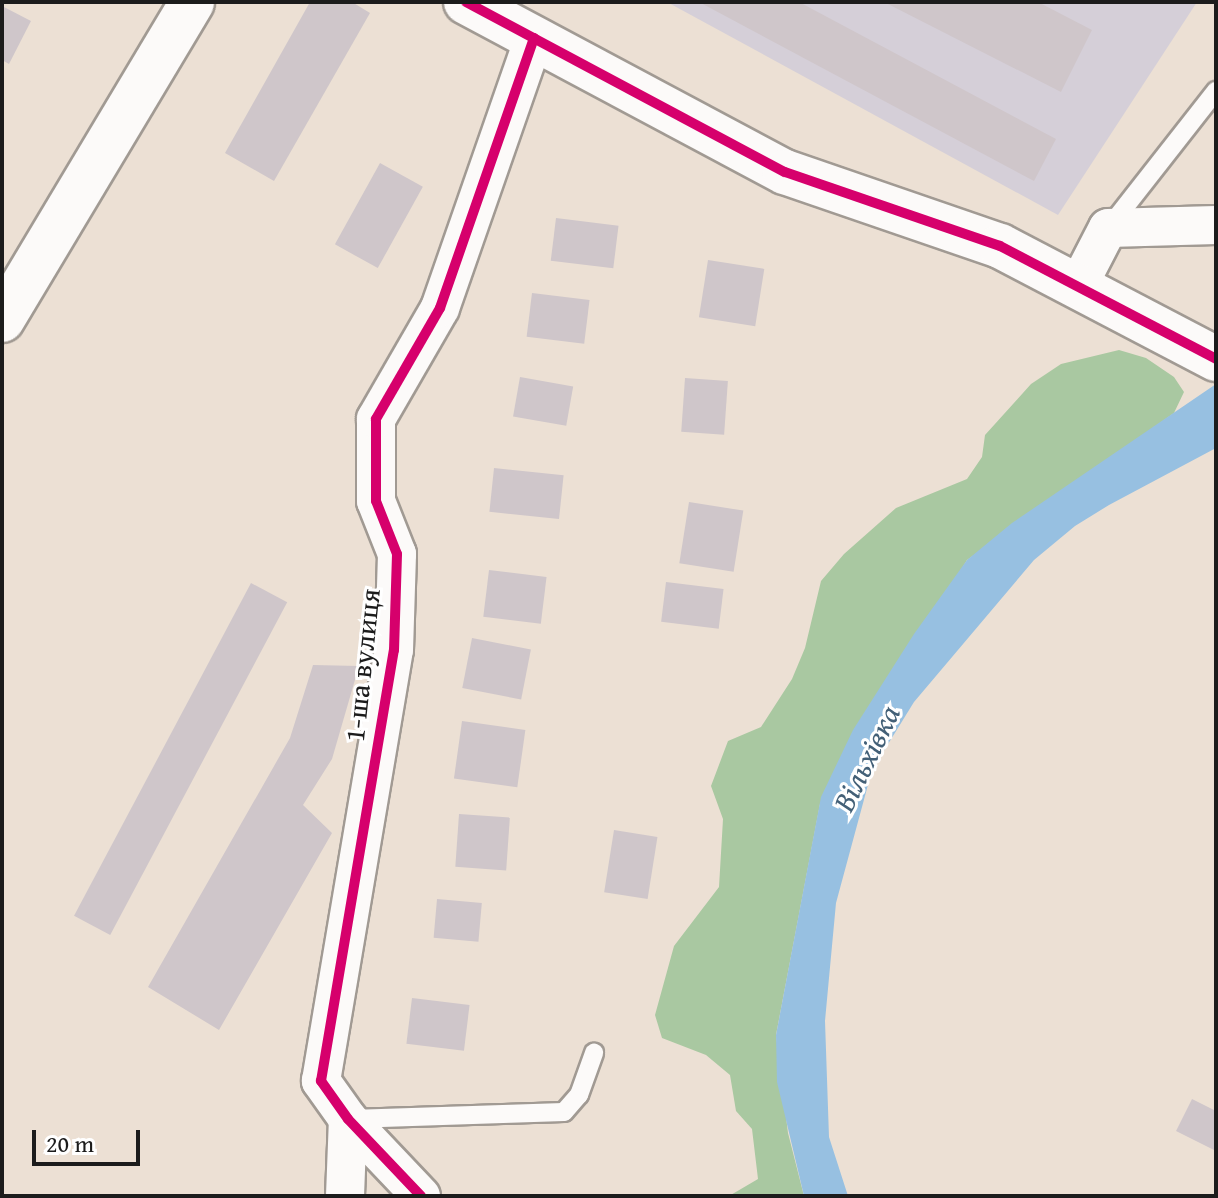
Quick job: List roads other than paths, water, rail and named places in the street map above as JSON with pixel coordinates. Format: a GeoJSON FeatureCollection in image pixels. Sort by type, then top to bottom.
{"type":"FeatureCollection","features":[{"type":"Feature","properties":{"kind":"street"},"geometry":{"type":"LineString","coordinates":[[5,306],[192,2]]}},
{"type":"Feature","properties":{"kind":"street"},"geometry":{"type":"LineString","coordinates":[[466,2],[785,172],[1000,246],[1204,352]]}},
{"type":"Feature","properties":{"kind":"street","name":"1-ша вулиця"},"geometry":{"type":"LineString","coordinates":[[421,1196],[348,1119],[321,1081],[394,650],[397,554],[376,501],[376,419],[440,308],[534,38]]}},
{"type":"Feature","properties":{"kind":"street"},"geometry":{"type":"LineString","coordinates":[[1078,286],[1108,228],[1216,225]]}},
{"type":"Feature","properties":{"kind":"street"},"geometry":{"type":"LineString","coordinates":[[345,1196],[348,1119]]}},
{"type":"Feature","properties":{"kind":"lane"},"geometry":{"type":"LineString","coordinates":[[1108,228],[1216,91]]}},
{"type":"Feature","properties":{"kind":"lane"},"geometry":{"type":"LineString","coordinates":[[348,1119],[564,1112],[579,1095],[594,1053]]}},
{"type":"Feature","properties":{"kind":"water","name":"Вільхівка"},"geometry":{"type":"Polygon","coordinates":[[[1216,384],[1216,448],[1109,505],[1075,526],[1034,560],[914,702],[872,770],[836,903],[825,1021],[829,1137],[848,1196],[804,1196],[777,1082],[776,1035],[821,797],[853,730],[914,634],[967,560],[1012,523],[1216,384]]]}}]}
